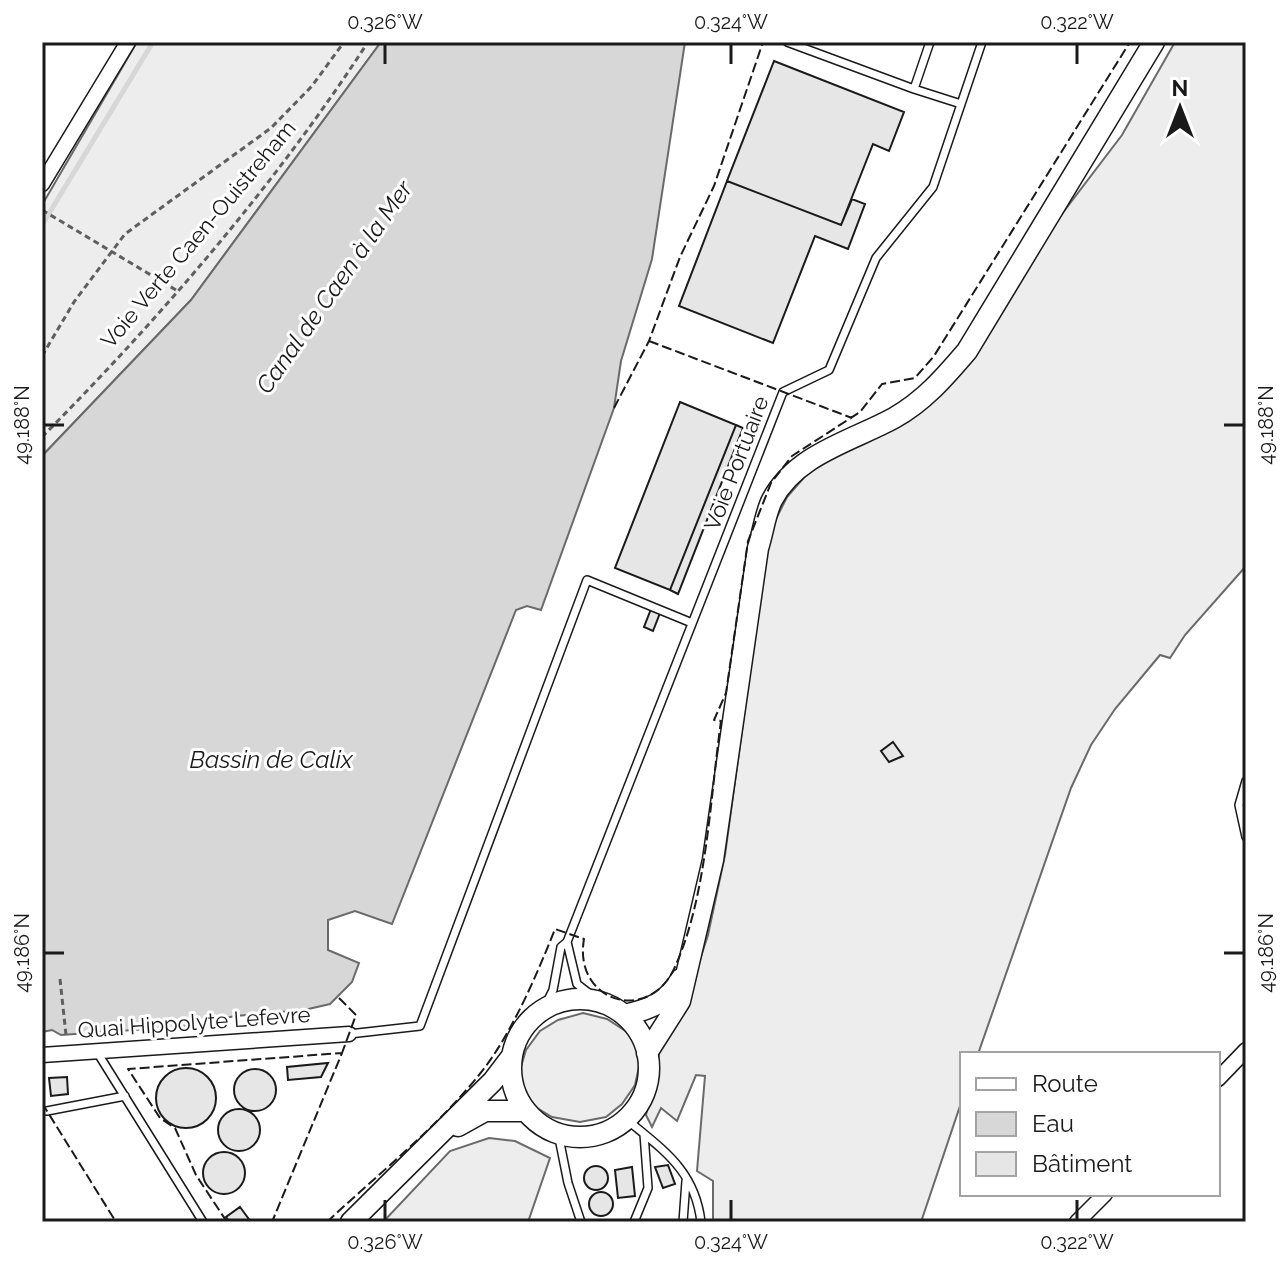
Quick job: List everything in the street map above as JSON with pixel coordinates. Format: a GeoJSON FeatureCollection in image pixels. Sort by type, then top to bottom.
{"type":"FeatureCollection","features":[{"type":"Feature","properties":{"kind":"street"},"geometry":{"type":"LineString","coordinates":[[42,184],[128,42]]}},
{"type":"Feature","properties":{"kind":"street"},"geometry":{"type":"LineString","coordinates":[[647,1053],[680,1001],[713,860],[758,548],[772,500],[800,467],[819,454],[894,418],[932,392],[967,351],[1154,42]]}},
{"type":"Feature","properties":{"kind":"street"},"geometry":{"type":"LineString","coordinates":[[624,1015],[654,1006],[673,992],[689,965]]}},
{"type":"Feature","properties":{"kind":"street"},"geometry":{"type":"LineString","coordinates":[[351,1222],[493,1081],[512,1056],[522,1030],[543,1010],[560,1002],[599,1001],[624,1015],[634,1025],[647,1053],[645,1092],[626,1119],[597,1135],[558,1133],[526,1111],[513,1085],[512,1056]]}},
{"type":"Feature","properties":{"kind":"street","name":"Quai Hippolyte Lefevre"},"geometry":{"type":"LineString","coordinates":[[42,1055],[349,1034]]}},
{"type":"Feature","properties":{"kind":"street"},"geometry":{"type":"LineString","coordinates":[[1222,1075],[1246,1050]]}},
{"type":"Feature","properties":{"kind":"street"},"geometry":{"type":"LineString","coordinates":[[409,1166],[469,1118],[485,1111],[526,1111]]}},
{"type":"Feature","properties":{"kind":"street"},"geometry":{"type":"LineString","coordinates":[[1077,1222],[1103,1196]]}},
{"type":"Feature","properties":{"kind":"lane"},"geometry":{"type":"LineString","coordinates":[[787,42],[961,104]]}},
{"type":"Feature","properties":{"kind":"lane"},"geometry":{"type":"LineString","coordinates":[[914,89],[930,42]]}},
{"type":"Feature","properties":{"kind":"lane","name":"Voie Portuaire"},"geometry":{"type":"LineString","coordinates":[[543,1010],[553,990],[561,947],[568,938],[783,392],[829,370],[876,258],[933,187],[982,42]]}},
{"type":"Feature","properties":{"kind":"lane"},"geometry":{"type":"LineString","coordinates":[[349,1034],[420,1026],[587,580],[692,623]]}},
{"type":"Feature","properties":{"kind":"lane"},"geometry":{"type":"LineString","coordinates":[[1246,781],[1239,805],[1246,837]]}},
{"type":"Feature","properties":{"kind":"lane"},"geometry":{"type":"LineString","coordinates":[[568,938],[577,984],[599,1001]]}},
{"type":"Feature","properties":{"kind":"lane"},"geometry":{"type":"LineString","coordinates":[[96,1050],[203,1222]]}},
{"type":"Feature","properties":{"kind":"lane"},"geometry":{"type":"LineString","coordinates":[[1222,1075],[1246,1060]]}},
{"type":"Feature","properties":{"kind":"lane"},"geometry":{"type":"LineString","coordinates":[[47,1111],[125,1096]]}},
{"type":"Feature","properties":{"kind":"lane"},"geometry":{"type":"LineString","coordinates":[[626,1119],[673,1156],[686,1178],[701,1222]]}},
{"type":"Feature","properties":{"kind":"lane"},"geometry":{"type":"LineString","coordinates":[[558,1133],[568,1183],[581,1222]]}},
{"type":"Feature","properties":{"kind":"lane"},"geometry":{"type":"LineString","coordinates":[[634,1222],[648,1188],[644,1134]]}},
{"type":"Feature","properties":{"kind":"lane"},"geometry":{"type":"LineString","coordinates":[[683,1222],[686,1178]]}},
{"type":"Feature","properties":{"kind":"path"},"geometry":{"type":"LineString","coordinates":[[42,356],[110,251],[143,218],[271,128],[312,86],[344,42]]}},
{"type":"Feature","properties":{"kind":"path","name":"Voie Verte Caen-Ouistreham"},"geometry":{"type":"LineString","coordinates":[[42,437],[176,290],[261,189],[368,42]]}},
{"type":"Feature","properties":{"kind":"path"},"geometry":{"type":"LineString","coordinates":[[43,210],[176,290]]}},
{"type":"Feature","properties":{"kind":"path"},"geometry":{"type":"LineString","coordinates":[[60,979],[66,1035]]}},
{"type":"Feature","properties":{"kind":"shaded area"},"geometry":{"type":"Polygon","coordinates":[[[137,42],[381,42],[191,300],[42,456],[42,205],[137,42]]]}},
{"type":"Feature","properties":{"kind":"shaded area"},"geometry":{"type":"Polygon","coordinates":[[[1175,42],[1246,42],[1246,566],[1185,635],[1170,658],[1160,655],[1115,709],[1091,745],[1071,788],[979,1052],[960,1052],[960,1106],[921,1222],[713,1222],[713,1181],[697,1171],[705,1076],[696,1075],[677,1121],[661,1108],[652,1127],[646,1115],[660,1049],[692,984],[708,935],[725,855],[766,554],[774,523],[787,497],[814,466],[902,424],[1122,135],[1175,42]]]}},
{"type":"Feature","properties":{"kind":"shaded area"},"geometry":{"type":"Polygon","coordinates":[[[583,1013],[607,1019],[627,1032],[637,1045],[640,1062],[635,1085],[622,1104],[606,1117],[580,1122],[552,1117],[532,1105],[520,1085],[520,1070],[526,1050],[540,1031],[558,1020],[583,1013]]]}},
{"type":"Feature","properties":{"kind":"shaded area"},"geometry":{"type":"Polygon","coordinates":[[[489,1138],[515,1141],[550,1158],[528,1222],[383,1222],[450,1151],[489,1138]]]}},
{"type":"Feature","properties":{"kind":"water","name":"Bassin de Calix"},"geometry":{"type":"Polygon","coordinates":[[[381,42],[685,42],[652,259],[621,361],[614,408],[541,610],[527,606],[516,610],[392,924],[355,911],[328,920],[328,950],[359,963],[352,982],[330,1004],[304,1010],[235,1016],[164,1031],[148,1029],[61,1035],[52,1030],[42,1032],[42,456],[191,300],[381,42]]]}},
{"type":"Feature","properties":{"kind":"building"},"geometry":{"type":"Polygon","coordinates":[[[774,61],[904,112],[889,151],[873,144],[841,225],[727,181],[774,61]]]}},
{"type":"Feature","properties":{"kind":"building"},"geometry":{"type":"Polygon","coordinates":[[[727,181],[841,225],[852,199],[865,204],[848,249],[815,236],[773,343],[679,306],[727,181]]]}},
{"type":"Feature","properties":{"kind":"building"},"geometry":{"type":"Polygon","coordinates":[[[680,402],[736,425],[670,590],[615,568],[680,402]]]}},
{"type":"Feature","properties":{"kind":"building"},"geometry":{"type":"Polygon","coordinates":[[[736,425],[743,428],[678,594],[670,590],[736,425]]]}},
{"type":"Feature","properties":{"kind":"building"},"geometry":{"type":"Polygon","coordinates":[[[651,609],[660,613],[653,631],[644,627],[651,609]]]}},
{"type":"Feature","properties":{"kind":"building"},"geometry":{"type":"Polygon","coordinates":[[[893,742],[903,756],[889,762],[881,751],[893,742]]]}},
{"type":"Feature","properties":{"kind":"building"},"geometry":{"type":"Polygon","coordinates":[[[328,1063],[321,1077],[288,1080],[287,1067],[328,1063]]]}},
{"type":"Feature","properties":{"kind":"building"},"geometry":{"type":"Polygon","coordinates":[[[186,1068],[207,1077],[216,1098],[207,1119],[186,1128],[165,1119],[156,1098],[165,1077],[186,1068]]]}},
{"type":"Feature","properties":{"kind":"building"},"geometry":{"type":"Polygon","coordinates":[[[255,1069],[270,1075],[276,1090],[270,1105],[255,1111],[240,1105],[234,1090],[240,1075],[255,1069]]]}},
{"type":"Feature","properties":{"kind":"building"},"geometry":{"type":"Polygon","coordinates":[[[67,1077],[68,1094],[51,1096],[49,1078],[67,1077]]]}},
{"type":"Feature","properties":{"kind":"building"},"geometry":{"type":"Polygon","coordinates":[[[239,1109],[254,1115],[260,1130],[254,1145],[239,1151],[224,1145],[218,1130],[224,1115],[239,1109]]]}},
{"type":"Feature","properties":{"kind":"building"},"geometry":{"type":"Polygon","coordinates":[[[224,1152],[239,1158],[245,1173],[239,1188],[224,1194],[209,1188],[203,1173],[209,1158],[224,1152]]]}},
{"type":"Feature","properties":{"kind":"building"},"geometry":{"type":"Polygon","coordinates":[[[668,1165],[675,1184],[663,1188],[655,1167],[668,1165]]]}},
{"type":"Feature","properties":{"kind":"building"},"geometry":{"type":"Polygon","coordinates":[[[596,1166],[604,1170],[608,1178],[604,1186],[596,1190],[588,1186],[584,1178],[588,1170],[596,1166]]]}},
{"type":"Feature","properties":{"kind":"building"},"geometry":{"type":"Polygon","coordinates":[[[632,1167],[635,1196],[618,1198],[615,1170],[632,1167]]]}},
{"type":"Feature","properties":{"kind":"building"},"geometry":{"type":"Polygon","coordinates":[[[601,1192],[610,1195],[613,1204],[610,1213],[601,1216],[592,1213],[589,1204],[592,1195],[601,1192]]]}},
{"type":"Feature","properties":{"kind":"building"},"geometry":{"type":"Polygon","coordinates":[[[240,1207],[251,1222],[230,1222],[226,1217],[240,1207]]]}},
{"type":"Feature","properties":{"kind":"waterway"},"geometry":{"type":"LineString","coordinates":[[42,225],[153,42]]}},
{"type":"Feature","properties":{"kind":"fence"},"geometry":{"type":"LineString","coordinates":[[614,408],[649,341],[680,257],[714,186],[763,42]]}},
{"type":"Feature","properties":{"kind":"fence"},"geometry":{"type":"LineString","coordinates":[[896,42],[904,42]]}},
{"type":"Feature","properties":{"kind":"fence"},"geometry":{"type":"LineString","coordinates":[[327,1222],[430,1128],[486,1066],[516,1017],[555,929],[584,939],[584,960],[590,978],[601,991],[615,998],[631,1000],[647,997],[662,986],[674,969],[694,911],[700,880],[721,721],[714,720],[726,693],[748,541],[771,483],[792,456],[860,412],[882,384],[915,378],[934,356],[1130,42]]}},
{"type":"Feature","properties":{"kind":"fence"},"geometry":{"type":"LineString","coordinates":[[649,341],[852,418]]}},
{"type":"Feature","properties":{"kind":"fence"},"geometry":{"type":"LineString","coordinates":[[339,998],[356,1015],[342,1053]]}},
{"type":"Feature","properties":{"kind":"fence"},"geometry":{"type":"LineString","coordinates":[[227,1222],[196,1175],[175,1128],[160,1118],[128,1069],[342,1053],[272,1222]]}},
{"type":"Feature","properties":{"kind":"fence"},"geometry":{"type":"LineString","coordinates":[[42,1103],[116,1222]]}},
{"type":"Feature","properties":{"kind":"water label","name":"Canal de Caen à la Mer"},"geometry":{"type":"Point","coordinates":[334,287]}}]}
